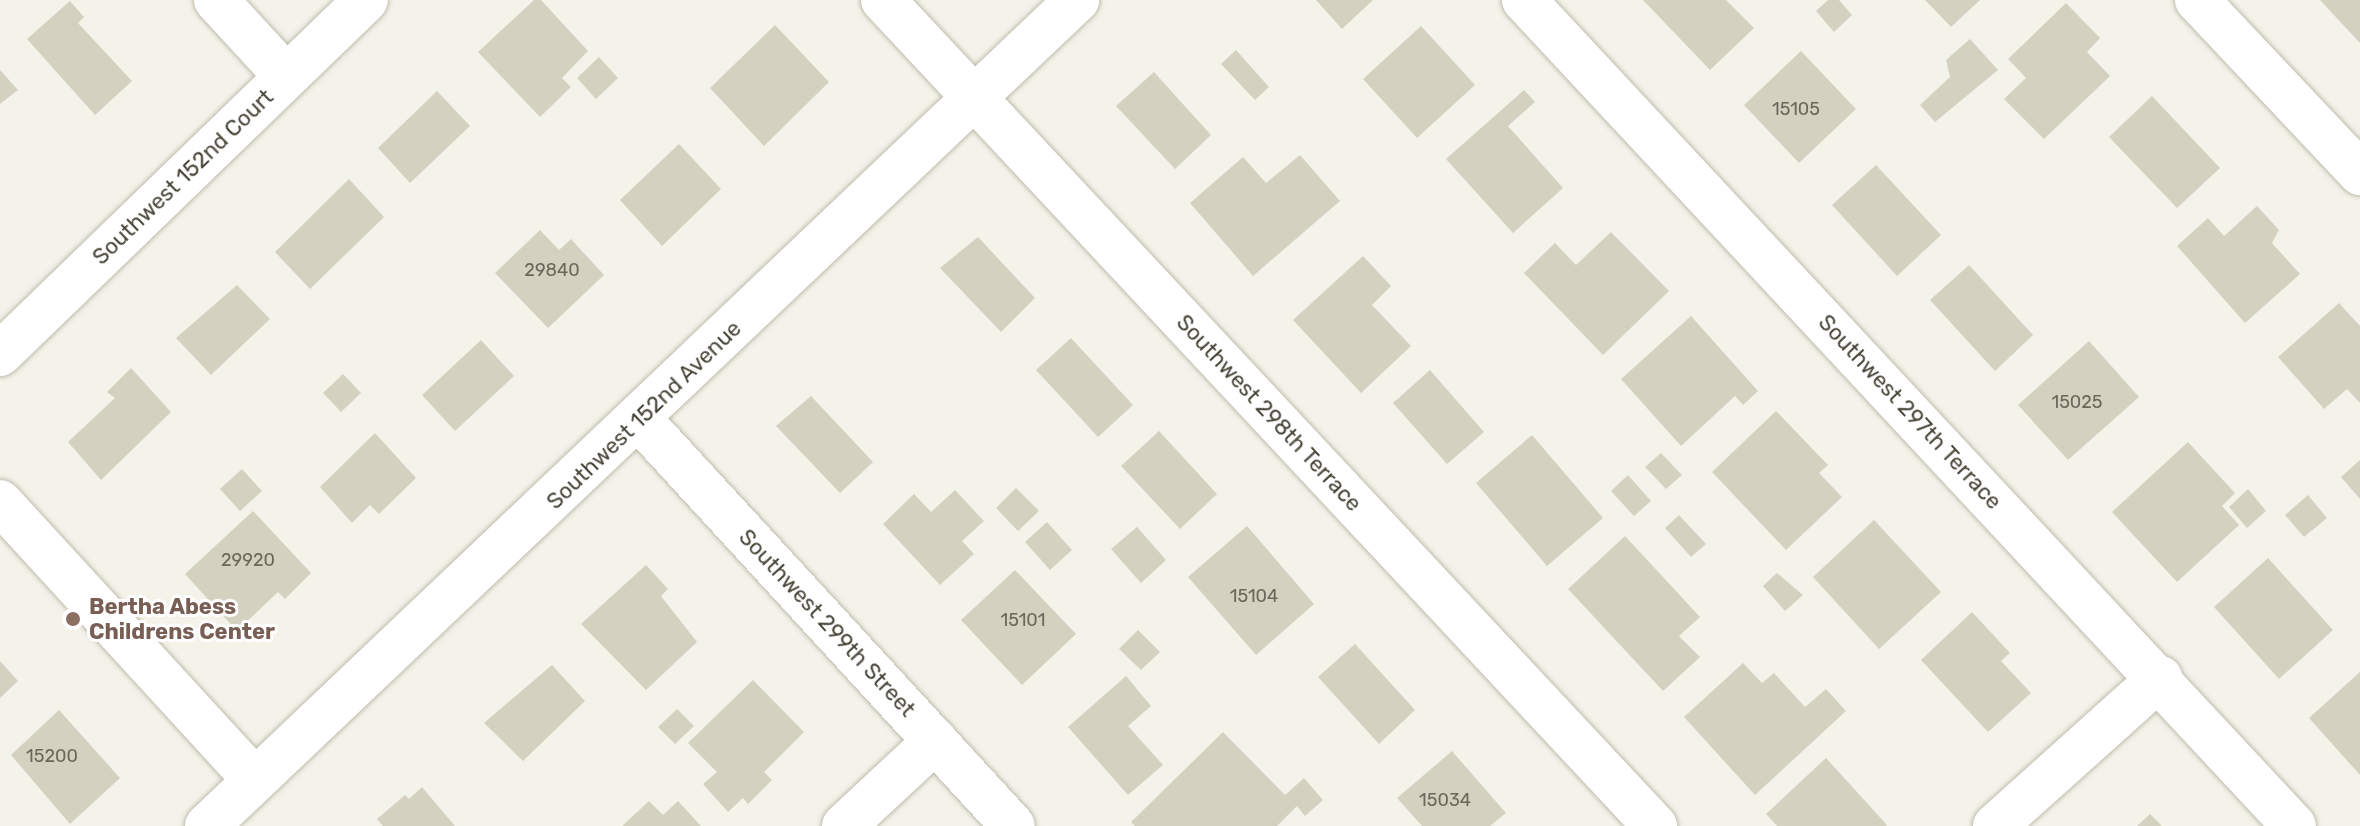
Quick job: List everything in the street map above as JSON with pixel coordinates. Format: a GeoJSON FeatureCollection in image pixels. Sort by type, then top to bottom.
{"type":"FeatureCollection","features":[{"type":"Feature","properties":{"kind":"street"},"geometry":{"type":"LineString","coordinates":[[216,0],[286,76]]}},
{"type":"Feature","properties":{"kind":"street","name":"Southwest 152nd Court"},"geometry":{"type":"LineString","coordinates":[[0,354],[366,0]]}},
{"type":"Feature","properties":{"kind":"street","name":"Southwest 298th Terrace"},"geometry":{"type":"LineString","coordinates":[[883,0],[1655,826]]}},
{"type":"Feature","properties":{"kind":"street","name":"Southwest 152nd Avenue"},"geometry":{"type":"LineString","coordinates":[[207,826],[640,420],[1077,0]]}},
{"type":"Feature","properties":{"kind":"street","name":"Southwest 297th Terrace"},"geometry":{"type":"LineString","coordinates":[[1524,0],[2160,678],[2294,826]]}},
{"type":"Feature","properties":{"kind":"street"},"geometry":{"type":"LineString","coordinates":[[2197,0],[2360,173]]}},
{"type":"Feature","properties":{"kind":"street","name":"Southwest 299th Street"},"geometry":{"type":"LineString","coordinates":[[640,420],[1013,826]]}},
{"type":"Feature","properties":{"kind":"street"},"geometry":{"type":"LineString","coordinates":[[0,502],[255,780]]}},
{"type":"Feature","properties":{"kind":"street"},"geometry":{"type":"LineString","coordinates":[[1995,826],[2160,678]]}},
{"type":"Feature","properties":{"kind":"street"},"geometry":{"type":"LineString","coordinates":[[844,826],[935,741]]}},
{"type":"Feature","properties":{"kind":"building"},"geometry":{"type":"Polygon","coordinates":[[[534,0],[541,0],[588,51],[562,78],[571,87],[540,117],[478,52],[534,0]]]}},
{"type":"Feature","properties":{"kind":"building"},"geometry":{"type":"Polygon","coordinates":[[[1316,0],[1373,0],[1342,29],[1316,0]]]}},
{"type":"Feature","properties":{"kind":"building"},"geometry":{"type":"Polygon","coordinates":[[[1643,0],[1726,0],[1754,28],[1710,70],[1643,0]]]}},
{"type":"Feature","properties":{"kind":"building"},"geometry":{"type":"Polygon","coordinates":[[[1828,0],[1839,0],[1852,15],[1834,32],[1816,11],[1828,0]]]}},
{"type":"Feature","properties":{"kind":"building"},"geometry":{"type":"Polygon","coordinates":[[[1925,0],[1980,0],[1951,27],[1925,0]]]}},
{"type":"Feature","properties":{"kind":"building"},"geometry":{"type":"Polygon","coordinates":[[[2320,0],[2360,0],[2360,43],[2320,0]]]}},
{"type":"Feature","properties":{"kind":"building"},"geometry":{"type":"Polygon","coordinates":[[[70,1],[84,17],[78,23],[132,81],[95,115],[27,39],[70,1]]]}},
{"type":"Feature","properties":{"kind":"building"},"geometry":{"type":"Polygon","coordinates":[[[2066,3],[2100,38],[2087,52],[2110,76],[2044,139],[2004,99],[2026,78],[2008,59],[2066,3]]]}},
{"type":"Feature","properties":{"kind":"building"},"geometry":{"type":"Polygon","coordinates":[[[775,25],[829,82],[764,146],[710,88],[775,25]]]}},
{"type":"Feature","properties":{"kind":"building"},"geometry":{"type":"Polygon","coordinates":[[[1421,26],[1475,85],[1417,138],[1363,79],[1421,26]]]}},
{"type":"Feature","properties":{"kind":"building"},"geometry":{"type":"Polygon","coordinates":[[[1970,39],[1998,70],[1935,122],[1920,105],[1950,77],[1946,60],[1970,39]]]}},
{"type":"Feature","properties":{"kind":"building"},"geometry":{"type":"Polygon","coordinates":[[[1236,50],[1269,87],[1255,100],[1221,64],[1236,50]]]}},
{"type":"Feature","properties":{"kind":"building"},"geometry":{"type":"Polygon","coordinates":[[[1801,51],[1856,109],[1799,163],[1744,105],[1801,51]]]}},
{"type":"Feature","properties":{"kind":"building"},"geometry":{"type":"Polygon","coordinates":[[[599,57],[618,78],[596,99],[577,78],[599,57]]]}},
{"type":"Feature","properties":{"kind":"building"},"geometry":{"type":"Polygon","coordinates":[[[0,70],[18,90],[0,104],[0,70]]]}},
{"type":"Feature","properties":{"kind":"building"},"geometry":{"type":"Polygon","coordinates":[[[1154,72],[1211,135],[1175,169],[1116,106],[1154,72]]]}},
{"type":"Feature","properties":{"kind":"building"},"geometry":{"type":"Polygon","coordinates":[[[1524,90],[1535,102],[1508,126],[1563,188],[1513,233],[1446,159],[1524,90]]]}},
{"type":"Feature","properties":{"kind":"building"},"geometry":{"type":"Polygon","coordinates":[[[437,91],[470,126],[410,183],[378,148],[437,91]]]}},
{"type":"Feature","properties":{"kind":"building"},"geometry":{"type":"Polygon","coordinates":[[[2152,96],[2220,168],[2177,208],[2109,137],[2152,96]]]}},
{"type":"Feature","properties":{"kind":"building"},"geometry":{"type":"Polygon","coordinates":[[[679,144],[721,189],[662,246],[620,200],[679,144]]]}},
{"type":"Feature","properties":{"kind":"building"},"geometry":{"type":"Polygon","coordinates":[[[1300,155],[1340,201],[1253,276],[1190,203],[1243,157],[1266,183],[1300,155]]]}},
{"type":"Feature","properties":{"kind":"building"},"geometry":{"type":"Polygon","coordinates":[[[1876,165],[1941,235],[1897,276],[1832,205],[1876,165]]]}},
{"type":"Feature","properties":{"kind":"building"},"geometry":{"type":"Polygon","coordinates":[[[349,179],[384,217],[310,289],[275,252],[349,179]]]}},
{"type":"Feature","properties":{"kind":"building"},"geometry":{"type":"Polygon","coordinates":[[[2257,206],[2279,230],[2272,243],[2300,274],[2245,323],[2177,246],[2208,218],[2224,236],[2257,206]]]}},
{"type":"Feature","properties":{"kind":"building"},"geometry":{"type":"Polygon","coordinates":[[[540,230],[559,250],[571,239],[604,275],[548,328],[495,273],[540,230]]]}},
{"type":"Feature","properties":{"kind":"building"},"geometry":{"type":"Polygon","coordinates":[[[1611,232],[1669,291],[1603,355],[1524,273],[1555,243],[1576,265],[1611,232]]]}},
{"type":"Feature","properties":{"kind":"building"},"geometry":{"type":"Polygon","coordinates":[[[978,237],[1035,298],[1001,332],[940,268],[978,237]]]}},
{"type":"Feature","properties":{"kind":"building"},"geometry":{"type":"Polygon","coordinates":[[[1363,256],[1391,286],[1372,305],[1411,346],[1361,393],[1293,320],[1363,256]]]}},
{"type":"Feature","properties":{"kind":"building"},"geometry":{"type":"Polygon","coordinates":[[[1969,265],[2033,335],[1995,371],[1930,300],[1969,265]]]}},
{"type":"Feature","properties":{"kind":"building"},"geometry":{"type":"Polygon","coordinates":[[[237,285],[270,319],[211,375],[176,338],[237,285]]]}},
{"type":"Feature","properties":{"kind":"building"},"geometry":{"type":"Polygon","coordinates":[[[2339,303],[2360,326],[2360,403],[2347,389],[2324,409],[2278,357],[2339,303]]]}},
{"type":"Feature","properties":{"kind":"building"},"geometry":{"type":"Polygon","coordinates":[[[1691,316],[1758,391],[1743,405],[1735,396],[1681,446],[1621,379],[1691,316]]]}},
{"type":"Feature","properties":{"kind":"building"},"geometry":{"type":"Polygon","coordinates":[[[1071,338],[1133,405],[1098,437],[1036,370],[1071,338]]]}},
{"type":"Feature","properties":{"kind":"building"},"geometry":{"type":"Polygon","coordinates":[[[481,340],[514,376],[455,431],[422,395],[481,340]]]}},
{"type":"Feature","properties":{"kind":"building"},"geometry":{"type":"Polygon","coordinates":[[[2089,341],[2139,397],[2068,460],[2018,405],[2089,341]]]}},
{"type":"Feature","properties":{"kind":"building"},"geometry":{"type":"Polygon","coordinates":[[[131,368],[171,412],[101,480],[68,442],[115,398],[107,392],[131,368]]]}},
{"type":"Feature","properties":{"kind":"building"},"geometry":{"type":"Polygon","coordinates":[[[1430,370],[1484,432],[1447,464],[1393,403],[1430,370]]]}},
{"type":"Feature","properties":{"kind":"building"},"geometry":{"type":"Polygon","coordinates":[[[343,374],[361,393],[341,412],[323,393],[343,374]]]}},
{"type":"Feature","properties":{"kind":"building"},"geometry":{"type":"Polygon","coordinates":[[[811,396],[873,462],[840,493],[776,426],[811,396]]]}},
{"type":"Feature","properties":{"kind":"building"},"geometry":{"type":"Polygon","coordinates":[[[1776,411],[1828,465],[1819,473],[1842,497],[1786,550],[1712,472],[1776,411]]]}},
{"type":"Feature","properties":{"kind":"building"},"geometry":{"type":"Polygon","coordinates":[[[1159,431],[1217,494],[1180,529],[1121,466],[1159,431]]]}},
{"type":"Feature","properties":{"kind":"building"},"geometry":{"type":"Polygon","coordinates":[[[375,433],[416,478],[379,514],[370,505],[352,523],[320,487],[375,433]]]}},
{"type":"Feature","properties":{"kind":"building"},"geometry":{"type":"Polygon","coordinates":[[[1532,435],[1603,518],[1547,566],[1476,483],[1532,435]]]}},
{"type":"Feature","properties":{"kind":"building"},"geometry":{"type":"Polygon","coordinates":[[[2188,442],[2235,493],[2222,506],[2239,525],[2177,582],[2112,512],[2188,442]]]}},
{"type":"Feature","properties":{"kind":"building"},"geometry":{"type":"Polygon","coordinates":[[[1661,453],[1682,475],[1666,489],[1645,467],[1661,453]]]}},
{"type":"Feature","properties":{"kind":"building"},"geometry":{"type":"Polygon","coordinates":[[[2360,460],[2360,499],[2341,477],[2360,460]]]}},
{"type":"Feature","properties":{"kind":"building"},"geometry":{"type":"Polygon","coordinates":[[[242,469],[262,491],[240,511],[220,489],[242,469]]]}},
{"type":"Feature","properties":{"kind":"building"},"geometry":{"type":"Polygon","coordinates":[[[1628,475],[1651,501],[1634,516],[1611,491],[1628,475]]]}},
{"type":"Feature","properties":{"kind":"building"},"geometry":{"type":"Polygon","coordinates":[[[1016,488],[1039,511],[1018,531],[996,508],[1016,488]]]}},
{"type":"Feature","properties":{"kind":"building"},"geometry":{"type":"Polygon","coordinates":[[[2248,489],[2266,511],[2247,528],[2229,507],[2248,489]]]}},
{"type":"Feature","properties":{"kind":"building"},"geometry":{"type":"Polygon","coordinates":[[[955,490],[984,521],[962,541],[974,554],[940,585],[883,524],[914,494],[931,512],[955,490]]]}},
{"type":"Feature","properties":{"kind":"building"},"geometry":{"type":"Polygon","coordinates":[[[2308,495],[2327,518],[2304,537],[2285,515],[2308,495]]]}},
{"type":"Feature","properties":{"kind":"building"},"geometry":{"type":"Polygon","coordinates":[[[253,511],[311,573],[285,599],[278,592],[237,631],[185,574],[253,511]]]}},
{"type":"Feature","properties":{"kind":"building"},"geometry":{"type":"Polygon","coordinates":[[[1679,515],[1706,544],[1691,557],[1665,528],[1679,515]]]}},
{"type":"Feature","properties":{"kind":"building"},"geometry":{"type":"Polygon","coordinates":[[[1874,520],[1941,592],[1879,649],[1813,577],[1874,520]]]}},
{"type":"Feature","properties":{"kind":"building"},"geometry":{"type":"Polygon","coordinates":[[[1047,522],[1072,550],[1050,570],[1025,542],[1047,522]]]}},
{"type":"Feature","properties":{"kind":"building"},"geometry":{"type":"Polygon","coordinates":[[[1247,526],[1314,604],[1256,655],[1188,577],[1247,526]]]}},
{"type":"Feature","properties":{"kind":"building"},"geometry":{"type":"Polygon","coordinates":[[[1137,527],[1166,560],[1141,583],[1111,549],[1137,527]]]}},
{"type":"Feature","properties":{"kind":"building"},"geometry":{"type":"Polygon","coordinates":[[[1625,536],[1700,617],[1679,636],[1700,657],[1663,691],[1568,589],[1625,536]]]}},
{"type":"Feature","properties":{"kind":"building"},"geometry":{"type":"Polygon","coordinates":[[[2268,558],[2333,630],[2279,679],[2214,607],[2268,558]]]}},
{"type":"Feature","properties":{"kind":"building"},"geometry":{"type":"Polygon","coordinates":[[[646,565],[668,589],[661,596],[697,642],[646,690],[581,624],[646,565]]]}},
{"type":"Feature","properties":{"kind":"building"},"geometry":{"type":"Polygon","coordinates":[[[1015,570],[1076,634],[1022,685],[961,620],[1015,570]]]}},
{"type":"Feature","properties":{"kind":"building"},"geometry":{"type":"Polygon","coordinates":[[[1777,573],[1803,595],[1785,611],[1763,586],[1777,573]]]}},
{"type":"Feature","properties":{"kind":"building"},"geometry":{"type":"Polygon","coordinates":[[[1972,612],[2010,653],[2001,661],[2031,693],[1988,732],[1921,660],[1972,612]]]}},
{"type":"Feature","properties":{"kind":"building"},"geometry":{"type":"Polygon","coordinates":[[[1138,630],[1160,652],[1141,670],[1119,649],[1138,630]]]}},
{"type":"Feature","properties":{"kind":"building"},"geometry":{"type":"Polygon","coordinates":[[[1355,644],[1415,710],[1379,744],[1318,677],[1355,644]]]}},
{"type":"Feature","properties":{"kind":"building"},"geometry":{"type":"Polygon","coordinates":[[[0,661],[18,681],[0,698],[0,661]]]}},
{"type":"Feature","properties":{"kind":"building"},"geometry":{"type":"Polygon","coordinates":[[[1743,663],[1762,683],[1774,673],[1805,707],[1826,689],[1846,711],[1755,795],[1684,717],[1743,663]]]}},
{"type":"Feature","properties":{"kind":"building"},"geometry":{"type":"Polygon","coordinates":[[[552,665],[585,701],[523,761],[484,723],[552,665]]]}},
{"type":"Feature","properties":{"kind":"building"},"geometry":{"type":"Polygon","coordinates":[[[2360,672],[2360,775],[2309,718],[2360,672]]]}},
{"type":"Feature","properties":{"kind":"building"},"geometry":{"type":"Polygon","coordinates":[[[1126,676],[1151,706],[1128,726],[1163,765],[1128,795],[1068,727],[1126,676]]]}},
{"type":"Feature","properties":{"kind":"building"},"geometry":{"type":"Polygon","coordinates":[[[753,680],[804,732],[764,772],[772,780],[748,804],[743,798],[728,812],[703,784],[717,772],[688,743],[753,680]]]}},
{"type":"Feature","properties":{"kind":"building"},"geometry":{"type":"Polygon","coordinates":[[[677,709],[694,726],[675,744],[658,727],[677,709]]]}},
{"type":"Feature","properties":{"kind":"building"},"geometry":{"type":"Polygon","coordinates":[[[59,710],[120,778],[70,824],[11,755],[59,710]]]}},
{"type":"Feature","properties":{"kind":"building"},"geometry":{"type":"Polygon","coordinates":[[[1223,732],[1285,795],[1304,778],[1323,800],[1305,816],[1297,806],[1277,826],[1135,826],[1131,822],[1223,732]]]}},
{"type":"Feature","properties":{"kind":"building"},"geometry":{"type":"Polygon","coordinates":[[[1452,751],[1506,813],[1490,826],[1422,826],[1397,798],[1452,751]]]}},
{"type":"Feature","properties":{"kind":"building"},"geometry":{"type":"Polygon","coordinates":[[[1826,758],[1886,826],[1777,826],[1766,814],[1826,758]]]}},
{"type":"Feature","properties":{"kind":"building"},"geometry":{"type":"Polygon","coordinates":[[[422,787],[455,826],[383,826],[377,819],[405,795],[409,799],[422,787]]]}},
{"type":"Feature","properties":{"kind":"building"},"geometry":{"type":"Polygon","coordinates":[[[649,801],[663,815],[678,801],[701,826],[622,826],[649,801]]]}},
{"type":"Feature","properties":{"kind":"building"},"geometry":{"type":"Polygon","coordinates":[[[2150,814],[2162,826],[2137,826],[2150,814]]]}},
{"type":"Feature","properties":{"kind":"place","name":"Bertha Abess Childrens Center"},"geometry":{"type":"Point","coordinates":[73,619]}}]}
